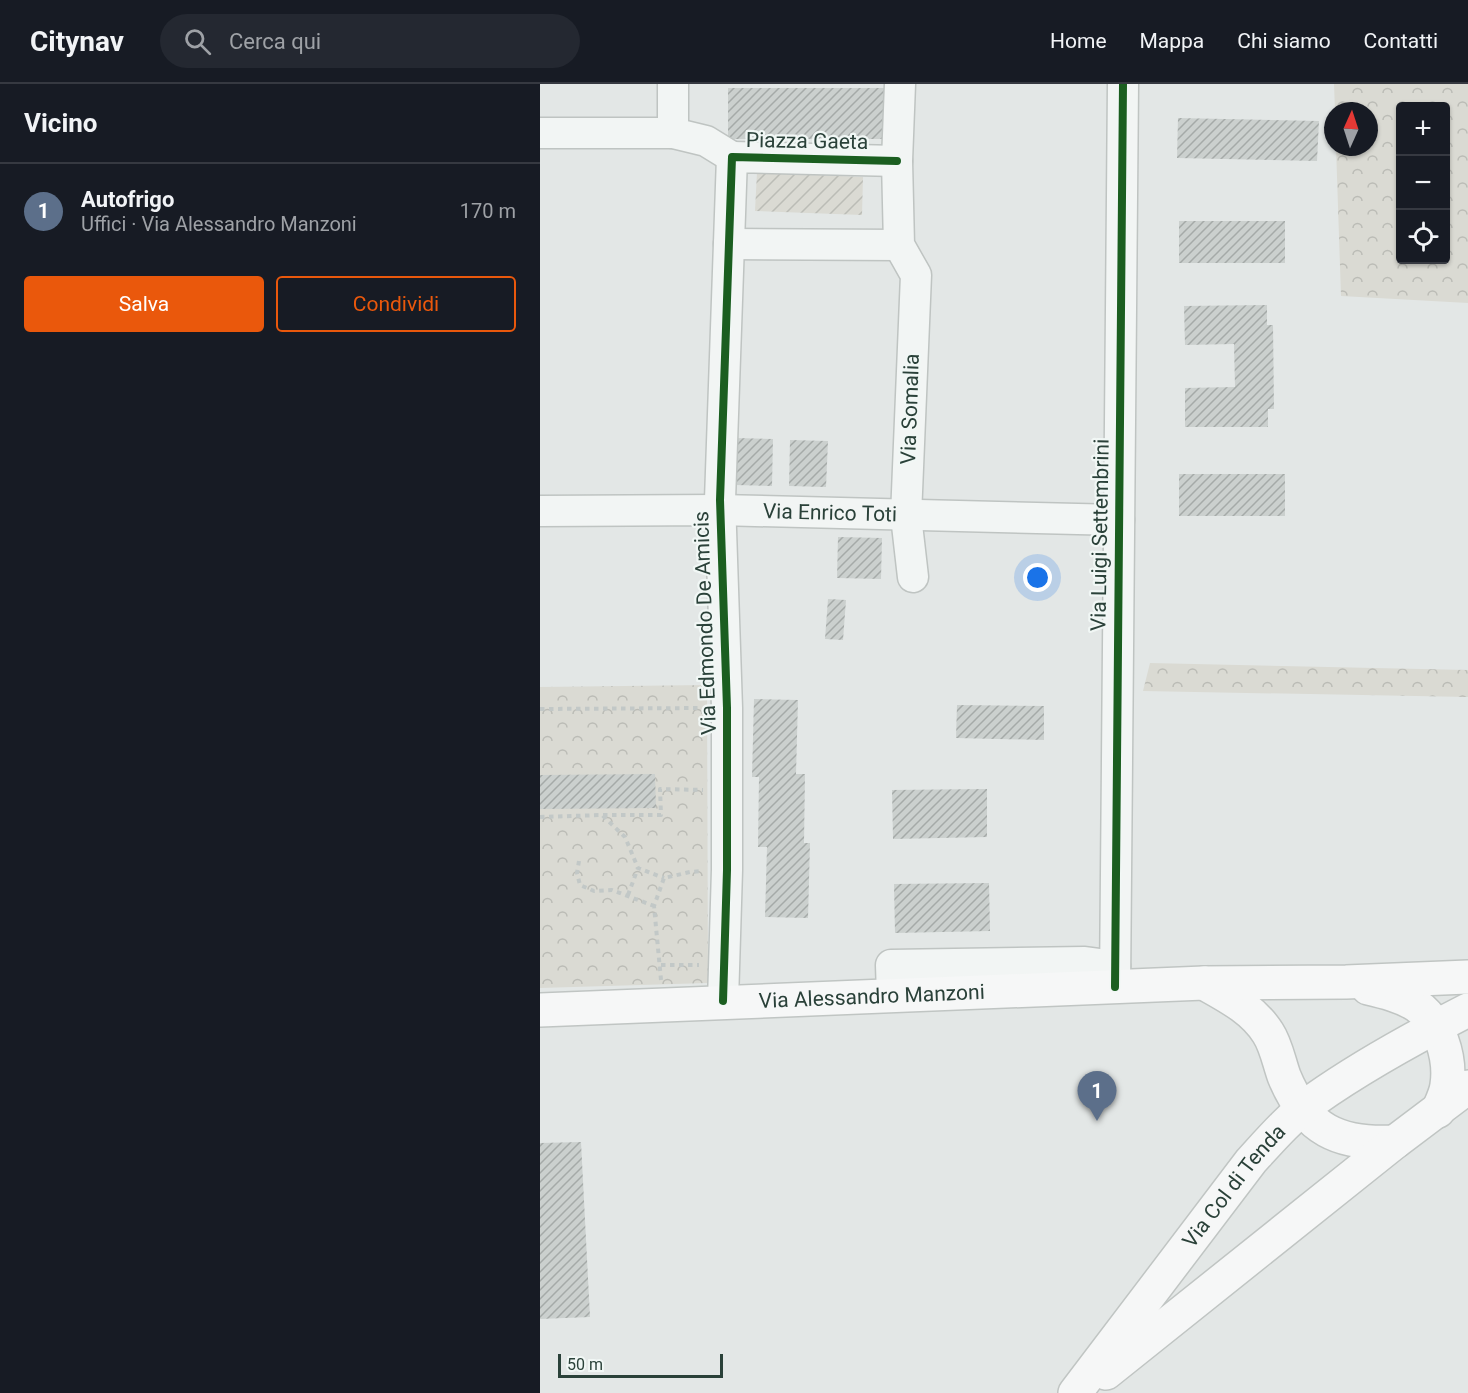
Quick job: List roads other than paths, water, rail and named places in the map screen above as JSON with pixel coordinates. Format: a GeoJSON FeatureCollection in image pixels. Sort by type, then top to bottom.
{"type":"FeatureCollection","features":[{"type":"Feature","properties":{"kind":"main road","name":"Via Alessandro Manzoni"},"geometry":{"type":"LineString","coordinates":[[540,1010],[892,995],[1115,977],[1204,983],[1346,982],[1468,977]]}},
{"type":"Feature","properties":{"kind":"main road"},"geometry":{"type":"LineString","coordinates":[[1346,982],[1395,995],[1418,1006],[1435,1027],[1441,1036],[1448,1060],[1447,1085],[1438,1111]]}},
{"type":"Feature","properties":{"kind":"main road"},"geometry":{"type":"LineString","coordinates":[[1204,983],[1252,1013],[1269,1033],[1285,1078],[1301,1110],[1319,1126],[1346,1139],[1370,1143],[1395,1142]]}},
{"type":"Feature","properties":{"kind":"main road","name":"Via Col di Tenda"},"geometry":{"type":"LineString","coordinates":[[1075,1393],[1251,1161],[1280,1129],[1313,1100],[1369,1065],[1468,1010]]}},
{"type":"Feature","properties":{"kind":"main road"},"geometry":{"type":"LineString","coordinates":[[1081,1393],[1395,1142],[1468,1087]]}},
{"type":"Feature","properties":{"kind":"street"},"geometry":{"type":"LineString","coordinates":[[673,84],[673,133]]}},
{"type":"Feature","properties":{"kind":"street"},"geometry":{"type":"LineString","coordinates":[[729,244],[899,245],[897,161],[900,84]]}},
{"type":"Feature","properties":{"kind":"street","name":"Via Luigi Settembrini"},"geometry":{"type":"LineString","coordinates":[[1115,977],[1123,84]]}},
{"type":"Feature","properties":{"kind":"street"},"geometry":{"type":"LineString","coordinates":[[540,133],[673,133],[706,141],[732,157]]}},
{"type":"Feature","properties":{"kind":"street","name":"Piazza Gaeta"},"geometry":{"type":"LineString","coordinates":[[729,244],[732,157],[897,161]]}},
{"type":"Feature","properties":{"kind":"street","name":"Via Edmondo De Amicis"},"geometry":{"type":"LineString","coordinates":[[723,1001],[727,870],[727,708],[719,510],[729,244]]}},
{"type":"Feature","properties":{"kind":"street","name":"Via Somalia"},"geometry":{"type":"LineString","coordinates":[[899,245],[916,275],[906,516],[913,577]]}},
{"type":"Feature","properties":{"kind":"street","name":"Via Enrico Toti"},"geometry":{"type":"LineString","coordinates":[[540,511],[719,510],[1119,520]]}},
{"type":"Feature","properties":{"kind":"place","name":"Autofrigo"},"geometry":{"type":"Point","coordinates":[1097,1121]}}]}
